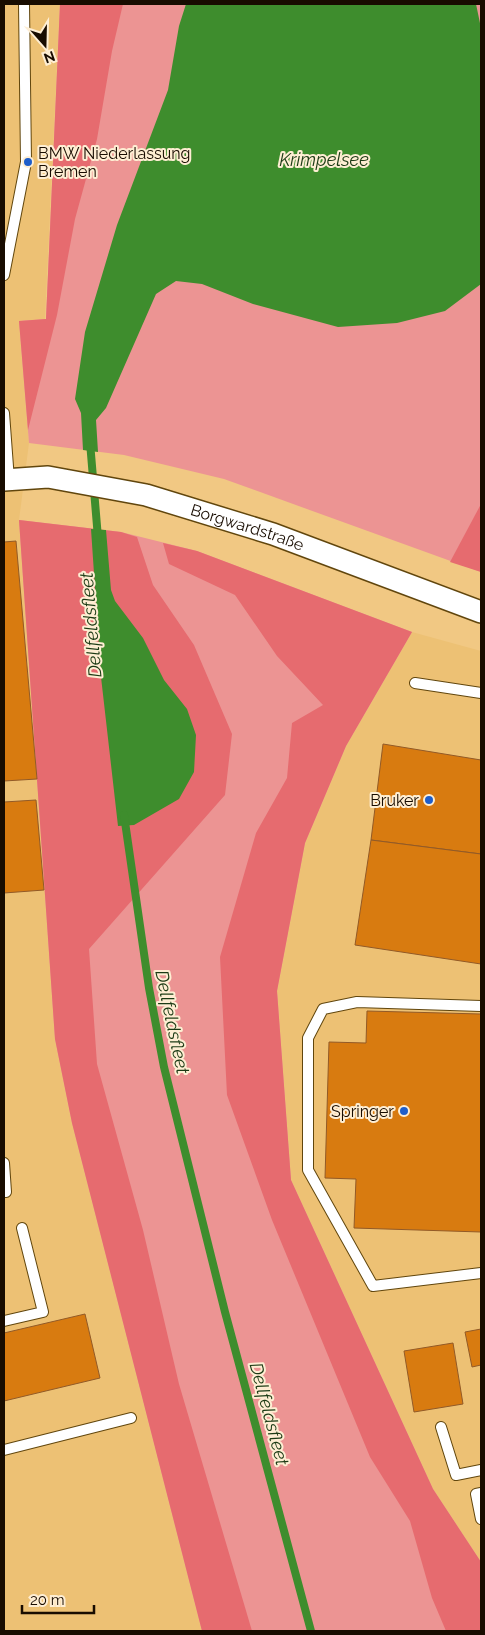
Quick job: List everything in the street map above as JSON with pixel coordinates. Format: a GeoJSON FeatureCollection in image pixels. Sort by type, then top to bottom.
{"type":"FeatureCollection","features":[{"type":"Feature","properties":{"kind":"street","name":"Borgwardstraße"},"geometry":{"type":"LineString","coordinates":[[6,480],[54,478],[146,495],[273,534],[481,612]]}},
{"type":"Feature","properties":{"kind":"lane"},"geometry":{"type":"LineString","coordinates":[[4,275],[26,162],[24,4]]}},
{"type":"Feature","properties":{"kind":"lane"},"geometry":{"type":"LineString","coordinates":[[4,413],[6,480]]}},
{"type":"Feature","properties":{"kind":"lane"},"geometry":{"type":"LineString","coordinates":[[415,683],[481,693]]}},
{"type":"Feature","properties":{"kind":"lane"},"geometry":{"type":"LineString","coordinates":[[481,1006],[357,1002],[322,1009],[308,1038],[308,1170],[373,1286],[481,1273]]}},
{"type":"Feature","properties":{"kind":"lane"},"geometry":{"type":"LineString","coordinates":[[4,1163],[6,1192],[4,1192]]}},
{"type":"Feature","properties":{"kind":"lane"},"geometry":{"type":"LineString","coordinates":[[4,1321],[42,1312],[22,1228]]}},
{"type":"Feature","properties":{"kind":"lane"},"geometry":{"type":"LineString","coordinates":[[4,1450],[131,1418]]}},
{"type":"Feature","properties":{"kind":"lane"},"geometry":{"type":"LineString","coordinates":[[441,1427],[456,1475],[481,1470]]}},
{"type":"Feature","properties":{"kind":"lane"},"geometry":{"type":"LineString","coordinates":[[481,1493],[476,1494],[481,1519]]}},
{"type":"Feature","properties":{"kind":"shaded area"},"geometry":{"type":"Polygon","coordinates":[[[4,4],[60,4],[45,319],[19,321],[29,443],[19,520],[55,1039],[72,1123],[202,1631],[4,1631],[4,4]]]}},
{"type":"Feature","properties":{"kind":"shaded area"},"geometry":{"type":"Polygon","coordinates":[[[60,4],[481,4],[481,572],[224,479],[124,455],[29,443],[19,321],[46,319],[60,4]]]}},
{"type":"Feature","properties":{"kind":"shaded area"},"geometry":{"type":"Polygon","coordinates":[[[60,4],[123,4],[112,51],[97,139],[75,219],[57,315],[28,430],[19,321],[46,319],[60,4]]]}},
{"type":"Feature","properties":{"kind":"shaded area"},"geometry":{"type":"Polygon","coordinates":[[[481,504],[481,572],[450,562],[481,504]]]}},
{"type":"Feature","properties":{"kind":"shaded area"},"geometry":{"type":"Polygon","coordinates":[[[19,520],[121,532],[197,551],[412,632],[346,746],[305,843],[277,991],[291,1180],[433,1489],[481,1562],[481,1631],[202,1631],[72,1123],[55,1039],[19,520]]]}},
{"type":"Feature","properties":{"kind":"shaded area"},"geometry":{"type":"Polygon","coordinates":[[[19,520],[121,532],[137,537],[153,585],[194,645],[232,734],[225,795],[89,949],[97,1064],[143,1230],[179,1384],[252,1631],[202,1631],[72,1123],[55,1039],[19,520]]]}},
{"type":"Feature","properties":{"kind":"shaded area"},"geometry":{"type":"Polygon","coordinates":[[[163,543],[197,551],[412,632],[346,746],[305,843],[277,991],[291,1180],[433,1489],[481,1562],[481,1631],[446,1631],[432,1598],[410,1521],[370,1457],[272,1220],[227,1095],[220,957],[256,833],[287,778],[292,723],[323,705],[277,656],[235,595],[169,564],[163,543]]]}},
{"type":"Feature","properties":{"kind":"shaded area"},"geometry":{"type":"Polygon","coordinates":[[[412,632],[481,651],[481,1562],[433,1489],[291,1180],[277,991],[305,843],[346,746],[412,632]]]}},
{"type":"Feature","properties":{"kind":"water","name":"Krimpelsee"},"geometry":{"type":"Polygon","coordinates":[[[186,4],[476,4],[481,28],[481,284],[445,311],[397,323],[338,327],[253,304],[202,284],[176,281],[156,294],[106,408],[96,420],[98,452],[83,450],[81,413],[75,399],[85,332],[117,225],[168,90],[179,26],[186,4]]]}},
{"type":"Feature","properties":{"kind":"water"},"geometry":{"type":"Polygon","coordinates":[[[91,529],[106,530],[111,590],[115,601],[143,638],[164,680],[187,709],[196,735],[194,772],[179,799],[134,825],[118,826],[101,677],[91,529]]]}},
{"type":"Feature","properties":{"kind":"building"},"geometry":{"type":"Polygon","coordinates":[[[16,541],[37,779],[4,781],[4,542],[16,541]]]}},
{"type":"Feature","properties":{"kind":"building","name":"Bruker"},"geometry":{"type":"Polygon","coordinates":[[[383,744],[481,760],[481,854],[371,840],[383,744]]]}},
{"type":"Feature","properties":{"kind":"building"},"geometry":{"type":"Polygon","coordinates":[[[36,800],[44,890],[4,893],[4,802],[36,800]]]}},
{"type":"Feature","properties":{"kind":"building"},"geometry":{"type":"Polygon","coordinates":[[[371,840],[481,854],[481,964],[355,945],[371,840]]]}},
{"type":"Feature","properties":{"kind":"building","name":"Springer"},"geometry":{"type":"Polygon","coordinates":[[[367,1011],[481,1014],[481,1232],[354,1228],[356,1179],[325,1178],[329,1042],[366,1043],[367,1011]]]}},
{"type":"Feature","properties":{"kind":"building"},"geometry":{"type":"Polygon","coordinates":[[[85,1314],[100,1378],[4,1401],[4,1333],[85,1314]]]}},
{"type":"Feature","properties":{"kind":"building"},"geometry":{"type":"Polygon","coordinates":[[[481,1329],[481,1365],[472,1367],[465,1332],[481,1329]]]}},
{"type":"Feature","properties":{"kind":"building"},"geometry":{"type":"Polygon","coordinates":[[[453,1343],[463,1404],[414,1412],[404,1351],[453,1343]]]}},
{"type":"Feature","properties":{"kind":"waterway","name":"Dellfeldsfleet"},"geometry":{"type":"LineString","coordinates":[[90,442],[98,538]]}},
{"type":"Feature","properties":{"kind":"waterway","name":"Dellfeldsfleet"},"geometry":{"type":"LineString","coordinates":[[124,815],[149,988],[164,1067],[225,1312],[311,1631]]}},
{"type":"Feature","properties":{"kind":"place","name":"BMW Niederlassung Bremen"},"geometry":{"type":"Point","coordinates":[28,162]}},
{"type":"Feature","properties":{"kind":"place","name":"Bruker"},"geometry":{"type":"Point","coordinates":[429,800]}},
{"type":"Feature","properties":{"kind":"place","name":"Springer"},"geometry":{"type":"Point","coordinates":[404,1111]}}]}
